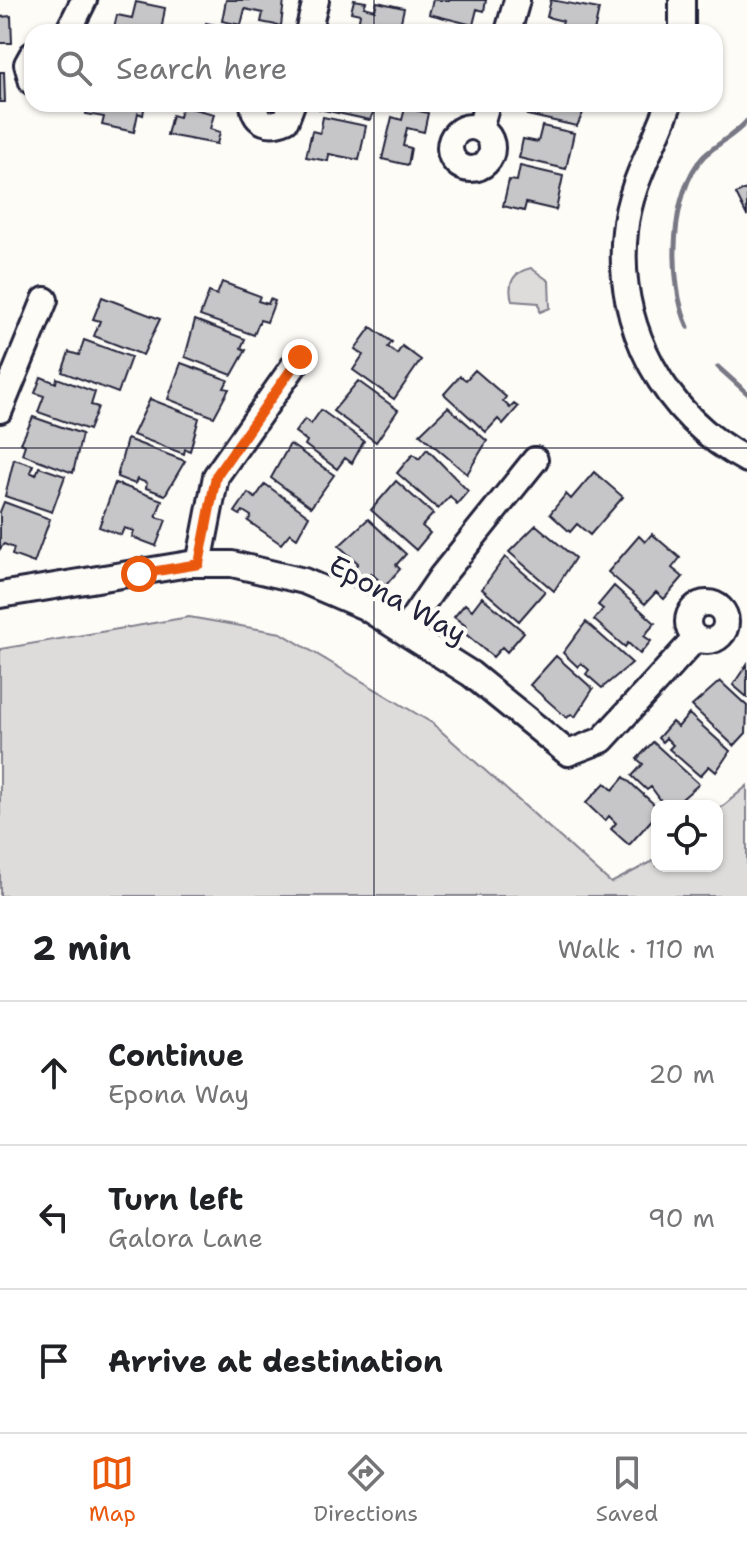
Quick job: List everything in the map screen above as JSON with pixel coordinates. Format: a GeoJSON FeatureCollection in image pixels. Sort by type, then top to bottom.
{"type":"FeatureCollection","features":[{"type":"Feature","properties":{"kind":"street"},"geometry":{"type":"LineString","coordinates":[[310,24],[316,0]]}},
{"type":"Feature","properties":{"kind":"street"},"geometry":{"type":"LineString","coordinates":[[510,24],[517,0]]}},
{"type":"Feature","properties":{"kind":"street"},"geometry":{"type":"LineString","coordinates":[[682,0],[682,24]]}},
{"type":"Feature","properties":{"kind":"street"},"geometry":{"type":"LineString","coordinates":[[69,24],[73,3]]}},
{"type":"Feature","properties":{"kind":"street"},"geometry":{"type":"LineString","coordinates":[[254,112],[262,122],[274,125],[286,120],[289,112]]}},
{"type":"Feature","properties":{"kind":"street"},"geometry":{"type":"LineString","coordinates":[[480,128],[485,112]]}},
{"type":"Feature","properties":{"kind":"street"},"geometry":{"type":"LineString","coordinates":[[666,112],[635,186],[625,229],[623,276],[628,310],[639,340],[675,403],[697,428],[747,460]]}},
{"type":"Feature","properties":{"kind":"street"},"geometry":{"type":"LineString","coordinates":[[0,410],[45,300]]}},
{"type":"Feature","properties":{"kind":"street"},"geometry":{"type":"LineString","coordinates":[[199,564],[216,476],[300,357]]}},
{"type":"Feature","properties":{"kind":"street"},"geometry":{"type":"LineString","coordinates":[[404,631],[441,577],[535,460]]}},
{"type":"Feature","properties":{"kind":"street","name":"Epona Way"},"geometry":{"type":"LineString","coordinates":[[0,595],[199,564],[232,564],[304,581],[365,607],[471,674],[568,753],[602,740],[696,638]]}},
{"type":"Feature","properties":{"kind":"shaded area"},"geometry":{"type":"Polygon","coordinates":[[[531,268],[549,281],[550,308],[540,312],[539,303],[512,301],[513,279],[531,268]]]}},
{"type":"Feature","properties":{"kind":"shaded area"},"geometry":{"type":"Polygon","coordinates":[[[189,617],[281,633],[432,723],[611,883],[651,862],[651,872],[723,872],[723,806],[747,786],[747,896],[0,896],[0,649],[189,617]]]}},
{"type":"Feature","properties":{"kind":"building"},"geometry":{"type":"Polygon","coordinates":[[[226,0],[284,0],[281,24],[261,22],[263,13],[245,9],[241,24],[222,21],[226,0]]]}},
{"type":"Feature","properties":{"kind":"building"},"geometry":{"type":"Polygon","coordinates":[[[354,0],[366,2],[364,7],[375,10],[377,2],[404,8],[400,24],[358,24],[360,14],[351,12],[354,0]]]}},
{"type":"Feature","properties":{"kind":"building"},"geometry":{"type":"Polygon","coordinates":[[[433,0],[486,0],[484,11],[477,9],[473,24],[429,14],[433,0]]]}},
{"type":"Feature","properties":{"kind":"building"},"geometry":{"type":"Polygon","coordinates":[[[551,0],[599,9],[596,24],[562,24],[563,21],[547,17],[551,0]]]}},
{"type":"Feature","properties":{"kind":"building"},"geometry":{"type":"Polygon","coordinates":[[[136,2],[165,8],[162,24],[115,24],[117,15],[132,18],[136,2]]]}},
{"type":"Feature","properties":{"kind":"building"},"geometry":{"type":"Polygon","coordinates":[[[11,16],[12,43],[0,43],[0,17],[11,16]]]}},
{"type":"Feature","properties":{"kind":"building"},"geometry":{"type":"Polygon","coordinates":[[[0,72],[4,72],[5,102],[0,102],[0,72]]]}},
{"type":"Feature","properties":{"kind":"building"},"geometry":{"type":"Polygon","coordinates":[[[144,112],[143,115],[138,113],[134,132],[102,125],[104,117],[86,114],[144,112]]]}},
{"type":"Feature","properties":{"kind":"building"},"geometry":{"type":"Polygon","coordinates":[[[180,112],[214,114],[210,129],[220,132],[217,144],[167,135],[172,115],[179,117],[180,112]]]}},
{"type":"Feature","properties":{"kind":"building"},"geometry":{"type":"Polygon","coordinates":[[[333,112],[374,112],[370,120],[333,112]]]}},
{"type":"Feature","properties":{"kind":"building"},"geometry":{"type":"Polygon","coordinates":[[[404,112],[428,113],[424,132],[407,128],[403,146],[411,148],[408,165],[382,159],[392,117],[402,120],[404,112]]]}},
{"type":"Feature","properties":{"kind":"building"},"geometry":{"type":"Polygon","coordinates":[[[528,112],[583,112],[577,126],[527,115],[528,112]]]}},
{"type":"Feature","properties":{"kind":"building"},"geometry":{"type":"Polygon","coordinates":[[[323,117],[366,126],[359,160],[329,154],[328,161],[306,157],[312,131],[320,133],[323,117]]]}},
{"type":"Feature","properties":{"kind":"building"},"geometry":{"type":"Polygon","coordinates":[[[542,126],[574,133],[566,169],[519,158],[523,139],[538,142],[542,126]]]}},
{"type":"Feature","properties":{"kind":"building"},"geometry":{"type":"Polygon","coordinates":[[[520,166],[563,176],[556,210],[526,203],[524,211],[503,206],[509,180],[517,181],[520,166]]]}},
{"type":"Feature","properties":{"kind":"building"},"geometry":{"type":"Polygon","coordinates":[[[747,191],[747,216],[736,194],[747,191]]]}},
{"type":"Feature","properties":{"kind":"building"},"geometry":{"type":"Polygon","coordinates":[[[222,282],[260,296],[258,301],[268,304],[270,299],[275,301],[267,322],[260,320],[254,335],[200,316],[209,292],[217,295],[222,282]]]}},
{"type":"Feature","properties":{"kind":"building"},"geometry":{"type":"Polygon","coordinates":[[[102,297],[160,319],[143,355],[94,336],[100,321],[93,319],[102,297]]]}},
{"type":"Feature","properties":{"kind":"building"},"geometry":{"type":"Polygon","coordinates":[[[195,320],[245,339],[241,348],[246,350],[232,375],[185,357],[195,320]]]}},
{"type":"Feature","properties":{"kind":"building"},"geometry":{"type":"Polygon","coordinates":[[[371,327],[392,342],[388,347],[397,354],[402,346],[421,360],[394,399],[353,370],[363,355],[355,349],[371,327]]]}},
{"type":"Feature","properties":{"kind":"building"},"geometry":{"type":"Polygon","coordinates":[[[84,340],[131,357],[118,393],[62,372],[69,352],[79,355],[84,340]]]}},
{"type":"Feature","properties":{"kind":"building"},"geometry":{"type":"Polygon","coordinates":[[[181,363],[228,380],[224,388],[229,389],[214,417],[168,399],[181,363]]]}},
{"type":"Feature","properties":{"kind":"building"},"geometry":{"type":"Polygon","coordinates":[[[475,370],[506,397],[503,401],[510,408],[514,404],[518,407],[503,424],[498,419],[486,432],[444,394],[460,376],[466,380],[475,370]]]}},
{"type":"Feature","properties":{"kind":"building"},"geometry":{"type":"Polygon","coordinates":[[[41,377],[56,383],[57,378],[95,392],[91,405],[98,407],[89,430],[38,412],[44,396],[35,393],[41,377]]]}},
{"type":"Feature","properties":{"kind":"building"},"geometry":{"type":"Polygon","coordinates":[[[358,381],[398,410],[376,442],[333,411],[358,381]]]}},
{"type":"Feature","properties":{"kind":"building"},"geometry":{"type":"Polygon","coordinates":[[[150,399],[199,418],[190,451],[185,449],[184,454],[133,435],[150,399]]]}},
{"type":"Feature","properties":{"kind":"building"},"geometry":{"type":"Polygon","coordinates":[[[448,407],[487,441],[467,474],[420,434],[448,407]]]}},
{"type":"Feature","properties":{"kind":"building"},"geometry":{"type":"Polygon","coordinates":[[[321,410],[364,441],[352,463],[345,458],[337,469],[305,445],[307,441],[295,432],[305,419],[311,424],[321,410]]]}},
{"type":"Feature","properties":{"kind":"building"},"geometry":{"type":"Polygon","coordinates":[[[33,417],[82,434],[73,473],[22,454],[25,445],[21,443],[33,417]]]}},
{"type":"Feature","properties":{"kind":"building"},"geometry":{"type":"Polygon","coordinates":[[[127,439],[185,461],[165,495],[146,488],[147,483],[137,479],[135,484],[117,477],[127,439]]]}},
{"type":"Feature","properties":{"kind":"building"},"geometry":{"type":"Polygon","coordinates":[[[290,444],[334,475],[311,507],[271,478],[290,444]]]}},
{"type":"Feature","properties":{"kind":"building"},"geometry":{"type":"Polygon","coordinates":[[[427,449],[468,491],[457,504],[450,496],[438,509],[397,473],[413,454],[419,459],[427,449]]]}},
{"type":"Feature","properties":{"kind":"building"},"geometry":{"type":"Polygon","coordinates":[[[14,459],[33,465],[30,472],[36,475],[39,467],[65,476],[52,512],[5,496],[14,459]]]}},
{"type":"Feature","properties":{"kind":"building"},"geometry":{"type":"Polygon","coordinates":[[[594,472],[623,497],[590,535],[577,524],[570,532],[550,514],[566,494],[571,499],[594,472]]]}},
{"type":"Feature","properties":{"kind":"building"},"geometry":{"type":"Polygon","coordinates":[[[396,481],[433,514],[422,526],[430,533],[416,550],[371,510],[396,481]]]}},
{"type":"Feature","properties":{"kind":"building"},"geometry":{"type":"Polygon","coordinates":[[[115,483],[162,500],[156,517],[166,520],[156,546],[132,537],[134,531],[124,528],[121,535],[99,527],[115,483]]]}},
{"type":"Feature","properties":{"kind":"building"},"geometry":{"type":"Polygon","coordinates":[[[265,484],[309,516],[297,538],[290,533],[281,544],[248,521],[251,516],[243,511],[240,515],[235,512],[248,493],[255,498],[265,484]]]}},
{"type":"Feature","properties":{"kind":"building"},"geometry":{"type":"Polygon","coordinates":[[[4,502],[50,519],[34,563],[12,555],[14,548],[4,544],[0,549],[0,512],[4,502]]]}},
{"type":"Feature","properties":{"kind":"building"},"geometry":{"type":"Polygon","coordinates":[[[368,519],[406,554],[396,565],[400,569],[385,586],[371,573],[362,583],[350,573],[358,563],[339,546],[368,519]]]}},
{"type":"Feature","properties":{"kind":"building"},"geometry":{"type":"Polygon","coordinates":[[[536,525],[575,558],[554,591],[509,552],[536,525]]]}},
{"type":"Feature","properties":{"kind":"building"},"geometry":{"type":"Polygon","coordinates":[[[652,534],[680,558],[672,568],[683,577],[664,599],[656,592],[645,604],[608,572],[639,536],[645,542],[652,534]]]}},
{"type":"Feature","properties":{"kind":"building"},"geometry":{"type":"Polygon","coordinates":[[[505,557],[545,591],[519,621],[482,589],[505,557]]]}},
{"type":"Feature","properties":{"kind":"building"},"geometry":{"type":"Polygon","coordinates":[[[614,586],[655,623],[644,636],[651,641],[640,654],[628,643],[625,647],[594,620],[603,609],[598,605],[614,586]]]}},
{"type":"Feature","properties":{"kind":"building"},"geometry":{"type":"Polygon","coordinates":[[[482,597],[524,632],[507,652],[502,647],[493,657],[462,631],[466,626],[454,617],[465,604],[472,610],[482,597]]]}},
{"type":"Feature","properties":{"kind":"building"},"geometry":{"type":"Polygon","coordinates":[[[586,622],[632,663],[602,688],[586,674],[589,670],[581,663],[578,667],[563,653],[586,622]]]}},
{"type":"Feature","properties":{"kind":"building"},"geometry":{"type":"Polygon","coordinates":[[[556,656],[593,689],[575,717],[571,714],[567,718],[530,685],[556,656]]]}},
{"type":"Feature","properties":{"kind":"building"},"geometry":{"type":"Polygon","coordinates":[[[747,664],[747,697],[733,685],[747,664]]]}},
{"type":"Feature","properties":{"kind":"building"},"geometry":{"type":"Polygon","coordinates":[[[720,681],[747,706],[746,733],[734,746],[692,706],[720,681]]]}},
{"type":"Feature","properties":{"kind":"building"},"geometry":{"type":"Polygon","coordinates":[[[689,714],[730,751],[716,772],[709,766],[700,776],[669,749],[673,745],[666,738],[662,742],[658,738],[672,722],[678,727],[689,714]]]}},
{"type":"Feature","properties":{"kind":"building"},"geometry":{"type":"Polygon","coordinates":[[[653,742],[699,784],[681,800],[661,800],[651,787],[647,790],[632,776],[643,764],[637,759],[653,742]]]}},
{"type":"Feature","properties":{"kind":"building"},"geometry":{"type":"Polygon","coordinates":[[[624,777],[651,802],[651,821],[629,845],[611,829],[616,823],[609,816],[605,821],[586,803],[605,783],[613,790],[624,777]]]}},
{"type":"Feature","properties":{"kind":"waterway"},"geometry":{"type":"LineString","coordinates":[[688,327],[677,287],[675,263],[678,215],[684,192],[692,172],[704,156],[747,121]]}},
{"type":"Feature","properties":{"kind":"waterway"},"geometry":{"type":"LineString","coordinates":[[718,367],[747,393]]}},
{"type":"Feature","properties":{"kind":"route"},"geometry":{"type":"LineString","coordinates":[[139,574],[199,564],[216,476],[300,357]]}}]}
